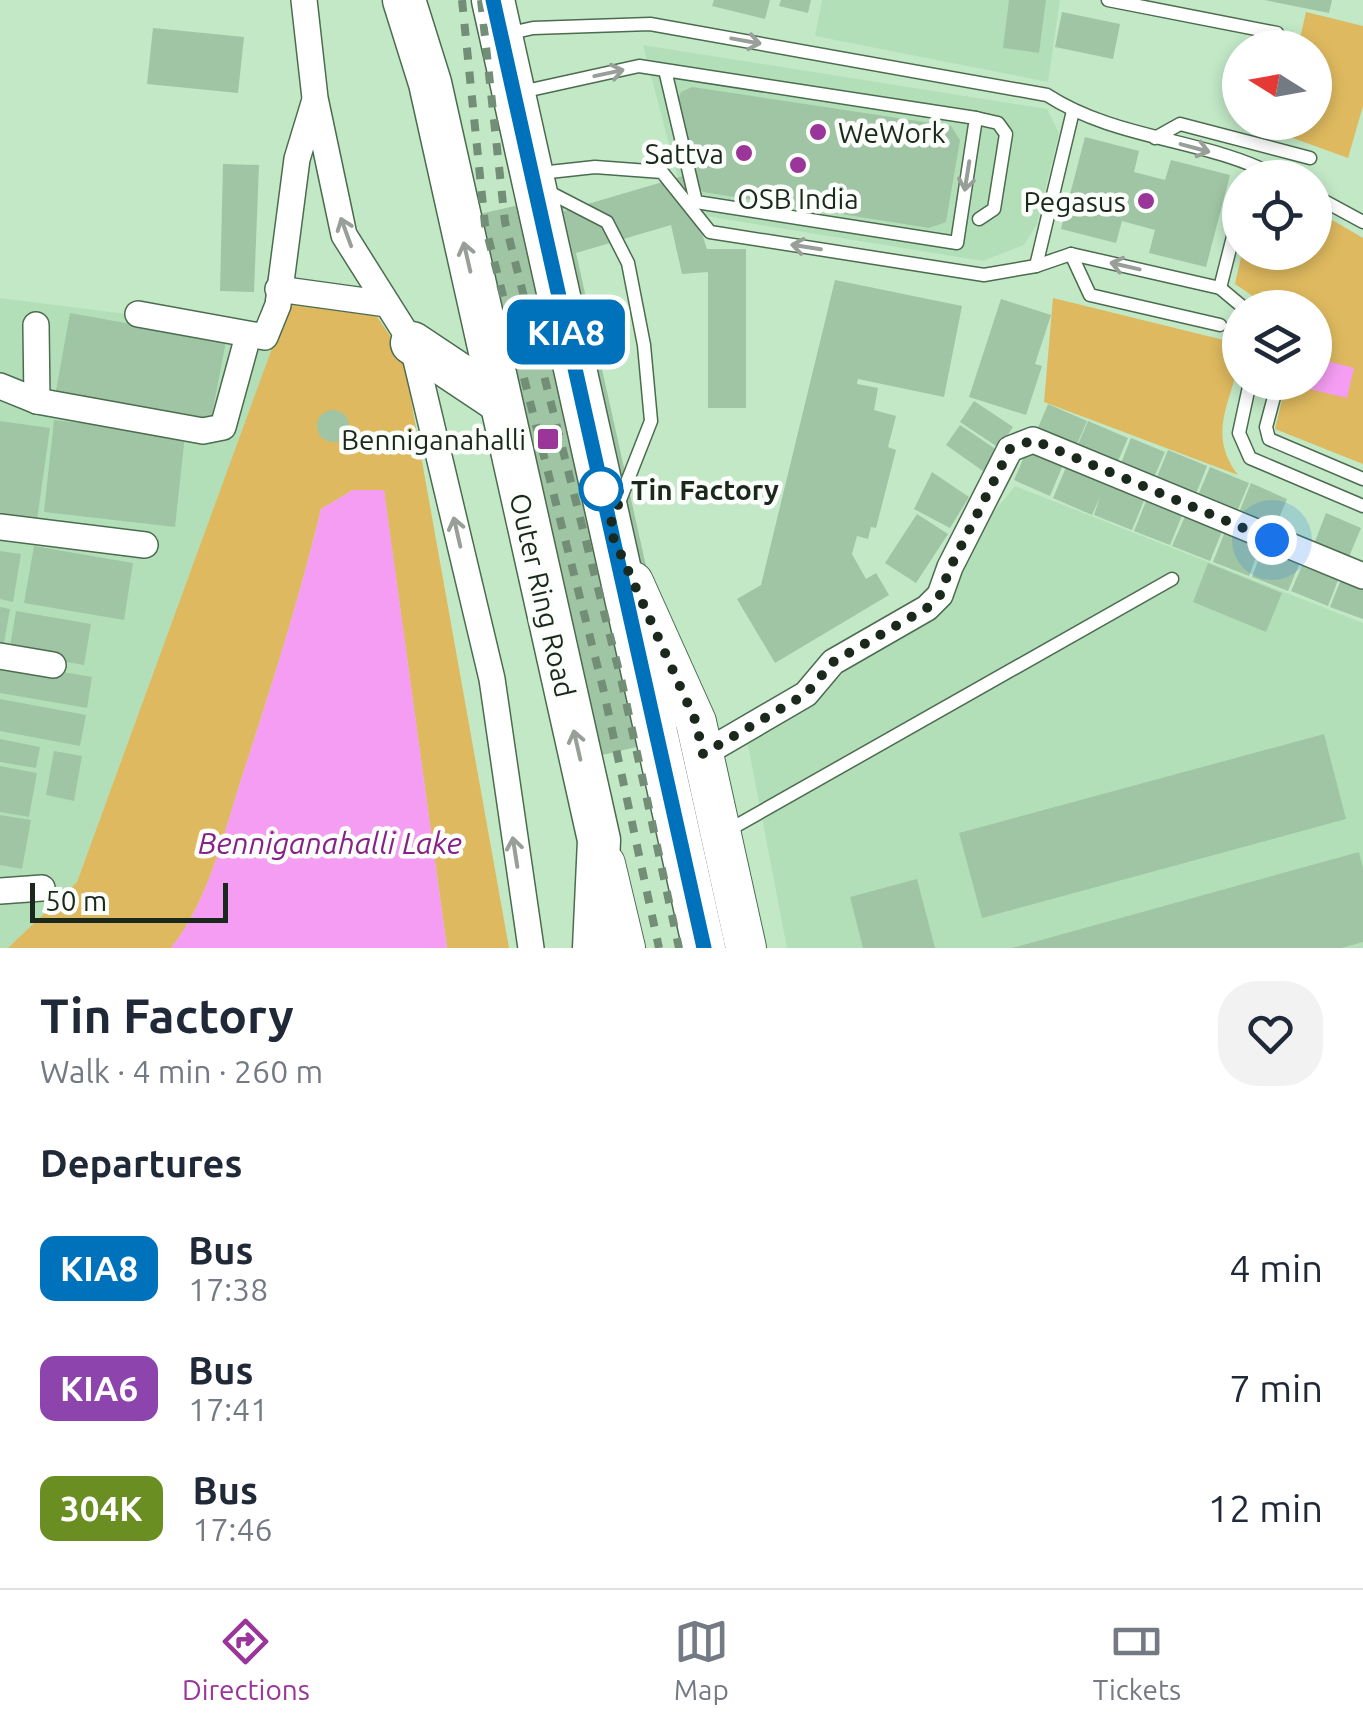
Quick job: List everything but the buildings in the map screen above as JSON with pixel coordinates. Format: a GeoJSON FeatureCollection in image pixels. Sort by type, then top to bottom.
{"type":"FeatureCollection","features":[{"type":"Feature","properties":{"kind":"highway","name":"Outer Ring Road"},"geometry":{"type":"LineString","coordinates":[[408,3],[430,83],[599,840],[594,948]]}},
{"type":"Feature","properties":{"kind":"highway"},"geometry":{"type":"LineString","coordinates":[[497,17],[609,528],[685,763],[704,948]]}},
{"type":"Feature","properties":{"kind":"highway"},"geometry":{"type":"LineString","coordinates":[[412,343],[499,401]]}},
{"type":"Feature","properties":{"kind":"main road"},"geometry":{"type":"LineString","coordinates":[[685,763],[720,834],[746,948]]}},
{"type":"Feature","properties":{"kind":"main road"},"geometry":{"type":"LineString","coordinates":[[599,840],[624,948]]}},
{"type":"Feature","properties":{"kind":"street"},"geometry":{"type":"LineString","coordinates":[[304,0],[315,98],[344,235],[412,343],[492,679],[530,948]]}},
{"type":"Feature","properties":{"kind":"street"},"geometry":{"type":"LineString","coordinates":[[138,314],[265,337],[276,311],[297,159],[315,98]]}},
{"type":"Feature","properties":{"kind":"street"},"geometry":{"type":"LineString","coordinates":[[278,289],[387,304]]}},
{"type":"Feature","properties":{"kind":"street"},"geometry":{"type":"LineString","coordinates":[[36,326],[37,401]]}},
{"type":"Feature","properties":{"kind":"street"},"geometry":{"type":"LineString","coordinates":[[0,386],[37,401],[203,432],[223,427],[248,336]]}},
{"type":"Feature","properties":{"kind":"street"},"geometry":{"type":"LineString","coordinates":[[685,763],[806,694],[833,662],[927,608],[940,595],[1010,449],[1033,440],[1363,576]]}},
{"type":"Feature","properties":{"kind":"street"},"geometry":{"type":"LineString","coordinates":[[0,526],[145,546]]}},
{"type":"Feature","properties":{"kind":"street"},"geometry":{"type":"LineString","coordinates":[[0,656],[53,666]]}},
{"type":"Feature","properties":{"kind":"street"},"geometry":{"type":"LineString","coordinates":[[0,891],[42,888]]}},
{"type":"Feature","properties":{"kind":"lane"},"geometry":{"type":"LineString","coordinates":[[1108,0],[1262,30]]}},
{"type":"Feature","properties":{"kind":"lane"},"geometry":{"type":"LineString","coordinates":[[497,17],[533,28],[650,24],[1047,95],[1073,112],[1222,161]]}},
{"type":"Feature","properties":{"kind":"lane"},"geometry":{"type":"LineString","coordinates":[[514,93],[640,66],[998,123],[1006,134],[994,209],[979,220]]}},
{"type":"Feature","properties":{"kind":"lane"},"geometry":{"type":"LineString","coordinates":[[665,70],[696,202],[957,243],[976,118]]}},
{"type":"Feature","properties":{"kind":"lane"},"geometry":{"type":"LineString","coordinates":[[1036,266],[1073,112]]}},
{"type":"Feature","properties":{"kind":"lane"},"geometry":{"type":"LineString","coordinates":[[1154,138],[1180,124],[1310,158]]}},
{"type":"Feature","properties":{"kind":"lane"},"geometry":{"type":"LineString","coordinates":[[534,179],[595,167],[662,172],[710,232],[984,275],[1036,266],[1071,254],[1222,290]]}},
{"type":"Feature","properties":{"kind":"lane"},"geometry":{"type":"LineString","coordinates":[[534,179],[607,222],[628,264],[644,345],[650,420],[609,528]]}},
{"type":"Feature","properties":{"kind":"lane"},"geometry":{"type":"LineString","coordinates":[[1332,204],[1362,219]]}},
{"type":"Feature","properties":{"kind":"lane"},"geometry":{"type":"LineString","coordinates":[[1071,254],[1090,294],[1220,325]]}},
{"type":"Feature","properties":{"kind":"lane"},"geometry":{"type":"LineString","coordinates":[[1220,288],[1225,270]]}},
{"type":"Feature","properties":{"kind":"lane"},"geometry":{"type":"LineString","coordinates":[[1246,400],[1239,433],[1250,458],[1363,506]]}},
{"type":"Feature","properties":{"kind":"lane"},"geometry":{"type":"LineString","coordinates":[[1273,400],[1266,427],[1270,439],[1363,479]]}},
{"type":"Feature","properties":{"kind":"lane"},"geometry":{"type":"LineString","coordinates":[[720,834],[1172,578]]}},
{"type":"Feature","properties":{"kind":"shaded area"},"geometry":{"type":"Polygon","coordinates":[[[822,0],[1060,0],[1048,82],[815,36],[822,0]]]}},
{"type":"Feature","properties":{"kind":"shaded area"},"geometry":{"type":"Polygon","coordinates":[[[1306,12],[1363,26],[1363,106],[1348,158],[1298,140],[1332,140],[1332,30],[1302,30],[1306,12]]]}},
{"type":"Feature","properties":{"kind":"shaded area"},"geometry":{"type":"Polygon","coordinates":[[[643,45],[1047,109],[1059,133],[1037,224],[1024,245],[983,261],[687,213],[643,45]]]}},
{"type":"Feature","properties":{"kind":"shaded area"},"geometry":{"type":"Polygon","coordinates":[[[1332,220],[1363,238],[1363,464],[1275,429],[1282,400],[1332,400],[1332,290],[1244,290],[1235,284],[1238,270],[1332,270],[1332,220]]]}},
{"type":"Feature","properties":{"kind":"shaded area"},"geometry":{"type":"Polygon","coordinates":[[[0,298],[278,333],[77,882],[8,948],[0,948],[0,298]]]}},
{"type":"Feature","properties":{"kind":"shaded area"},"geometry":{"type":"Polygon","coordinates":[[[1053,298],[1222,340],[1222,400],[1228,400],[1223,441],[1238,475],[1044,402],[1053,298]]]}},
{"type":"Feature","properties":{"kind":"shaded area"},"geometry":{"type":"Polygon","coordinates":[[[290,299],[374,312],[403,355],[509,948],[447,948],[384,491],[353,490],[321,509],[284,645],[221,846],[195,910],[171,948],[8,948],[77,882],[290,299]]]}},
{"type":"Feature","properties":{"kind":"shaded area"},"geometry":{"type":"Polygon","coordinates":[[[1015,486],[1363,623],[1363,948],[787,948],[747,740],[837,679],[956,570],[988,519],[1015,486]]]}},
{"type":"Feature","properties":{"kind":"water"},"geometry":{"type":"Polygon","coordinates":[[[1332,362],[1354,368],[1347,398],[1332,394],[1332,362]]]}},
{"type":"Feature","properties":{"kind":"water","name":"Benniganahalli Lake"},"geometry":{"type":"Polygon","coordinates":[[[353,490],[384,490],[447,948],[171,948],[195,910],[221,846],[284,645],[321,509],[353,490]]]}},
{"type":"Feature","properties":{"kind":"railway"},"geometry":{"type":"LineString","coordinates":[[462,0],[485,225],[603,688],[659,948]]}},
{"type":"Feature","properties":{"kind":"railway"},"geometry":{"type":"LineString","coordinates":[[481,0],[505,222],[622,683],[679,948]]}},
{"type":"Feature","properties":{"kind":"bus line","name":"KIA8"},"geometry":{"type":"LineString","coordinates":[[493,0],[609,528],[668,772],[704,948]]}},
{"type":"Feature","properties":{"kind":"place","name":"WeWork"},"geometry":{"type":"Point","coordinates":[818,132]}},
{"type":"Feature","properties":{"kind":"place","name":"Sattva"},"geometry":{"type":"Point","coordinates":[744,153]}},
{"type":"Feature","properties":{"kind":"place","name":"OSB India"},"geometry":{"type":"Point","coordinates":[798,165]}},
{"type":"Feature","properties":{"kind":"place","name":"Pegasus"},"geometry":{"type":"Point","coordinates":[1146,201]}},
{"type":"Feature","properties":{"kind":"place","name":"Benniganahalli"},"geometry":{"type":"Point","coordinates":[548,439]}},
{"type":"Feature","properties":{"kind":"place","name":"Tin Factory"},"geometry":{"type":"Point","coordinates":[601,489]}},
{"type":"Feature","properties":{"kind":"route"},"geometry":{"type":"LineString","coordinates":[[601,489],[623,492],[609,528],[696,722],[703,754],[806,694],[833,662],[927,608],[940,595],[1010,449],[1033,440],[1272,540]]}}]}
